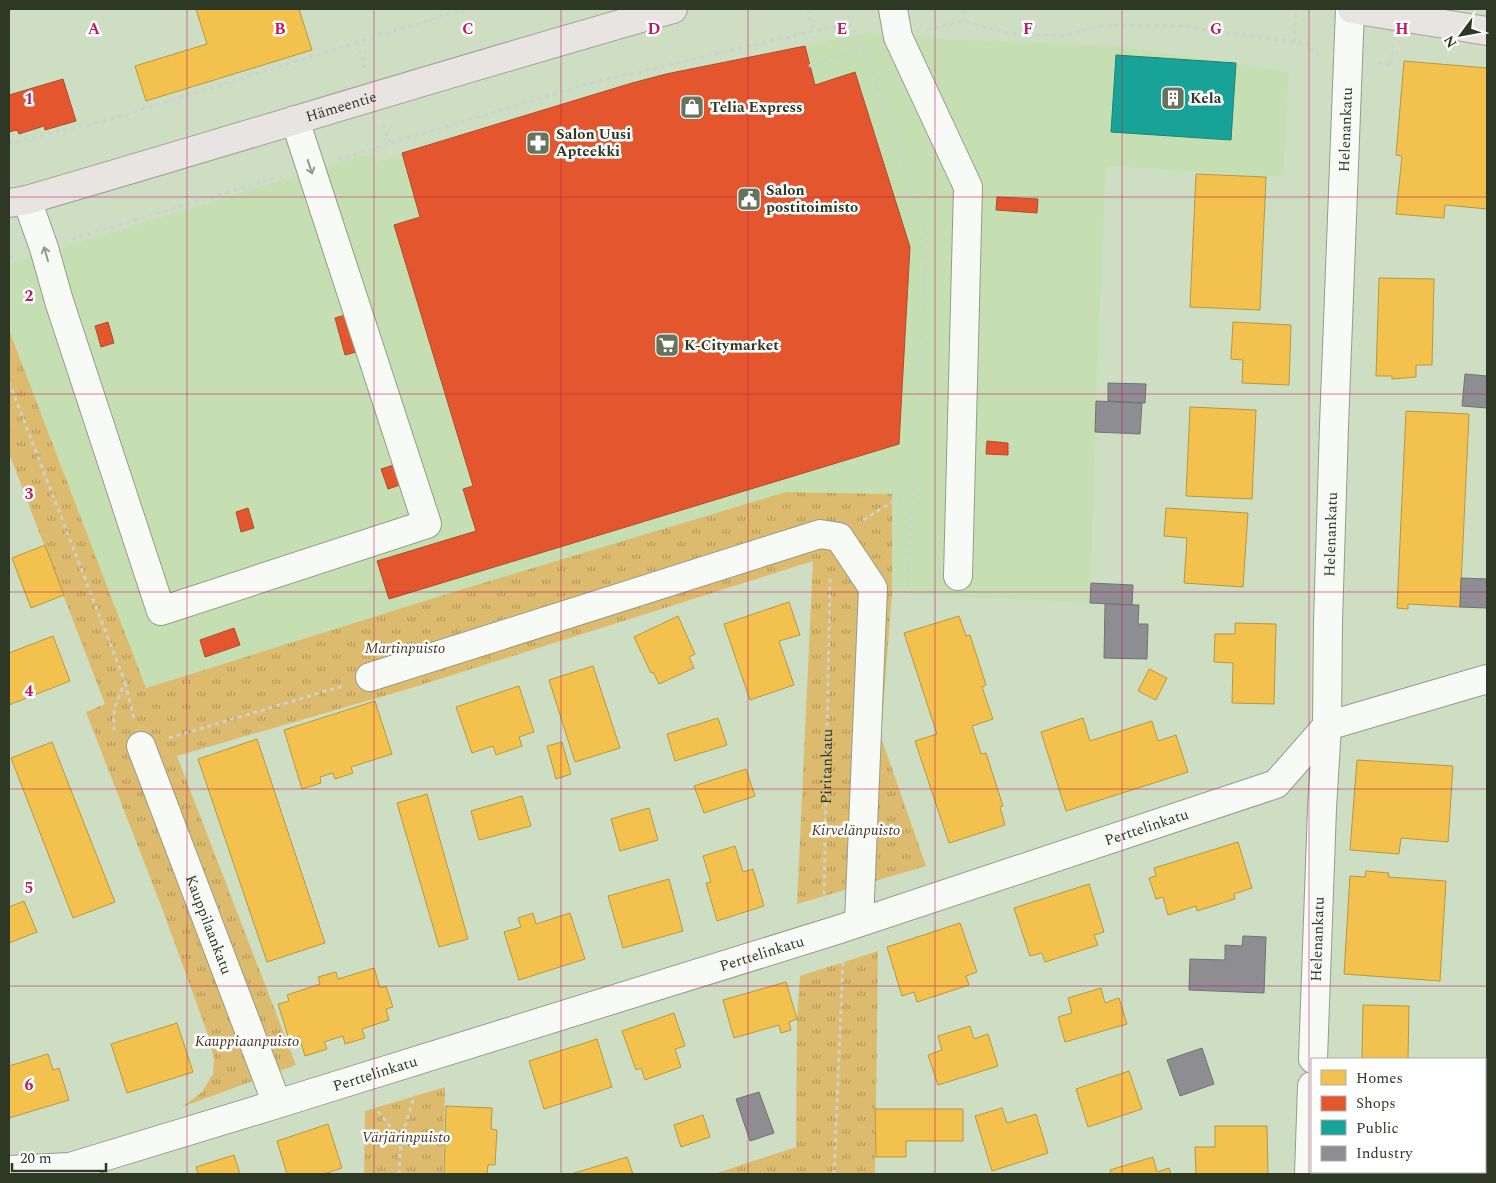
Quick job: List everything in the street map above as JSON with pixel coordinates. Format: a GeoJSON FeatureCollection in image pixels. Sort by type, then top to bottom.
{"type":"FeatureCollection","features":[{"type":"Feature","properties":{"kind":"main road","name":"Hämeentie"},"geometry":{"type":"LineString","coordinates":[[18,201],[673,9]]}},
{"type":"Feature","properties":{"kind":"main road"},"geometry":{"type":"LineString","coordinates":[[1351,9],[1487,31]]}},
{"type":"Feature","properties":{"kind":"street"},"geometry":{"type":"LineString","coordinates":[[893,9],[898,37],[968,186],[958,576]]}},
{"type":"Feature","properties":{"kind":"street","name":"Helenankatu"},"geometry":{"type":"LineString","coordinates":[[1313,1058],[1322,808],[1327,726],[1334,426],[1351,9]]}},
{"type":"Feature","properties":{"kind":"street"},"geometry":{"type":"LineString","coordinates":[[18,201],[44,248],[59,301],[161,611],[427,524],[295,120]]}},
{"type":"Feature","properties":{"kind":"street"},"geometry":{"type":"LineString","coordinates":[[370,678],[820,534],[838,537],[873,588],[848,926]]}},
{"type":"Feature","properties":{"kind":"street"},"geometry":{"type":"LineString","coordinates":[[1327,726],[1487,679]]}},
{"type":"Feature","properties":{"kind":"street","name":"Perttelinkatu"},"geometry":{"type":"LineString","coordinates":[[9,1170],[70,1167],[277,1104],[848,926],[1276,784],[1327,726]]}},
{"type":"Feature","properties":{"kind":"street","name":"Kauppilaankatu"},"geometry":{"type":"LineString","coordinates":[[141,746],[277,1104]]}},
{"type":"Feature","properties":{"kind":"street"},"geometry":{"type":"LineString","coordinates":[[1309,1174],[1311,1115]]}},
{"type":"Feature","properties":{"kind":"path"},"geometry":{"type":"LineString","coordinates":[[9,143],[111,119],[464,9]]}},
{"type":"Feature","properties":{"kind":"path"},"geometry":{"type":"LineString","coordinates":[[808,9],[813,32]]}},
{"type":"Feature","properties":{"kind":"path"},"geometry":{"type":"LineString","coordinates":[[964,9],[964,21],[1008,33],[1064,36],[1104,25],[1180,26],[1308,44],[1314,54]]}},
{"type":"Feature","properties":{"kind":"path"},"geometry":{"type":"LineString","coordinates":[[1294,42],[1296,9]]}},
{"type":"Feature","properties":{"kind":"path"},"geometry":{"type":"LineString","coordinates":[[9,258],[587,84],[848,23],[865,48],[927,235],[907,590],[873,588]]}},
{"type":"Feature","properties":{"kind":"path"},"geometry":{"type":"LineString","coordinates":[[809,66],[865,48]]}},
{"type":"Feature","properties":{"kind":"path"},"geometry":{"type":"LineString","coordinates":[[838,537],[913,488]]}},
{"type":"Feature","properties":{"kind":"path","name":"Piritankatu"},"geometry":{"type":"LineString","coordinates":[[834,1174],[843,954],[848,926],[824,897],[830,576],[838,537]]}},
{"type":"Feature","properties":{"kind":"path"},"geometry":{"type":"LineString","coordinates":[[125,682],[141,746],[370,678]]}},
{"type":"Feature","properties":{"kind":"path"},"geometry":{"type":"LineString","coordinates":[[399,1174],[401,1140],[417,1087]]}},
{"type":"Feature","properties":{"kind":"path"},"geometry":{"type":"LineString","coordinates":[[371,1102],[401,1140]]}},
{"type":"Feature","properties":{"kind":"shaded area"},"geometry":{"type":"Polygon","coordinates":[[[863,33],[963,40],[1116,46],[1289,72],[1283,177],[1106,166],[1090,603],[892,593],[892,494],[786,492],[463,589],[146,688],[9,330],[9,264],[373,152],[376,162],[632,83],[666,74],[863,33]]]}},
{"type":"Feature","properties":{"kind":"green space"},"geometry":{"type":"Polygon","coordinates":[[[9,330],[146,688],[463,589],[786,492],[892,494],[892,593],[881,737],[926,866],[797,904],[813,561],[408,689],[177,756],[296,1065],[182,1107],[202,1092],[213,1074],[214,1059],[208,1035],[163,911],[86,712],[105,704],[9,453],[9,330]]]}},
{"type":"Feature","properties":{"kind":"green space"},"geometry":{"type":"Polygon","coordinates":[[[878,951],[875,1174],[714,1174],[796,1147],[797,1019],[800,976],[878,951]]]}},
{"type":"Feature","properties":{"kind":"green space","name":"Värjärinpuisto"},"geometry":{"type":"Polygon","coordinates":[[[445,1087],[443,1174],[364,1174],[365,1111],[445,1087]]]}},
{"type":"Feature","properties":{"kind":"building: Homes"},"geometry":{"type":"Polygon","coordinates":[[[196,9],[299,9],[312,50],[146,101],[135,66],[207,44],[196,9]]]}},
{"type":"Feature","properties":{"kind":"building: Homes"},"geometry":{"type":"Polygon","coordinates":[[[1404,61],[1487,68],[1487,209],[1445,205],[1444,218],[1396,214],[1402,156],[1396,155],[1404,61]]]}},
{"type":"Feature","properties":{"kind":"building: Homes"},"geometry":{"type":"Polygon","coordinates":[[[1196,174],[1266,177],[1260,310],[1190,307],[1196,174]]]}},
{"type":"Feature","properties":{"kind":"building: Homes"},"geometry":{"type":"Polygon","coordinates":[[[1379,278],[1434,279],[1432,365],[1416,365],[1416,377],[1392,379],[1392,376],[1376,376],[1379,278]]]}},
{"type":"Feature","properties":{"kind":"building: Homes"},"geometry":{"type":"Polygon","coordinates":[[[1233,322],[1291,325],[1289,385],[1242,383],[1243,360],[1231,359],[1233,322]]]}},
{"type":"Feature","properties":{"kind":"building: Homes"},"geometry":{"type":"Polygon","coordinates":[[[1190,407],[1256,410],[1252,499],[1186,496],[1190,407]]]}},
{"type":"Feature","properties":{"kind":"building: Homes"},"geometry":{"type":"Polygon","coordinates":[[[1406,411],[1469,414],[1460,607],[1408,604],[1408,609],[1397,608],[1406,411]]]}},
{"type":"Feature","properties":{"kind":"building: Homes"},"geometry":{"type":"Polygon","coordinates":[[[1166,508],[1248,513],[1243,587],[1184,583],[1187,538],[1164,536],[1166,508]]]}},
{"type":"Feature","properties":{"kind":"building: Homes"},"geometry":{"type":"Polygon","coordinates":[[[45,545],[64,595],[31,608],[12,558],[45,545]]]}},
{"type":"Feature","properties":{"kind":"building: Homes"},"geometry":{"type":"Polygon","coordinates":[[[789,602],[800,635],[779,641],[794,685],[750,700],[724,624],[789,602]]]}},
{"type":"Feature","properties":{"kind":"building: Homes"},"geometry":{"type":"Polygon","coordinates":[[[678,616],[695,654],[689,657],[694,668],[659,684],[653,672],[651,673],[634,637],[678,616]]]}},
{"type":"Feature","properties":{"kind":"building: Homes"},"geometry":{"type":"Polygon","coordinates":[[[959,616],[966,636],[970,635],[986,685],[982,687],[993,719],[972,726],[981,754],[986,753],[1003,806],[1000,807],[1005,825],[949,843],[915,741],[937,734],[904,633],[959,616]]]}},
{"type":"Feature","properties":{"kind":"building: Homes"},"geometry":{"type":"Polygon","coordinates":[[[1235,623],[1276,624],[1274,704],[1232,703],[1233,663],[1214,662],[1215,634],[1235,634],[1235,623]]]}},
{"type":"Feature","properties":{"kind":"building: Homes"},"geometry":{"type":"Polygon","coordinates":[[[53,636],[70,681],[9,705],[9,653],[53,636]]]}},
{"type":"Feature","properties":{"kind":"building: Homes"},"geometry":{"type":"Polygon","coordinates":[[[593,666],[620,748],[575,762],[549,680],[593,666]]]}},
{"type":"Feature","properties":{"kind":"building: Homes"},"geometry":{"type":"Polygon","coordinates":[[[1149,669],[1167,678],[1156,700],[1138,691],[1149,669]]]}},
{"type":"Feature","properties":{"kind":"building: Homes"},"geometry":{"type":"Polygon","coordinates":[[[519,686],[534,732],[519,737],[522,746],[496,755],[493,746],[472,753],[456,707],[519,686]]]}},
{"type":"Feature","properties":{"kind":"building: Homes"},"geometry":{"type":"Polygon","coordinates":[[[375,701],[392,754],[351,767],[353,773],[335,779],[333,773],[320,777],[321,783],[302,789],[284,730],[375,701]]]}},
{"type":"Feature","properties":{"kind":"building: Homes"},"geometry":{"type":"Polygon","coordinates":[[[718,718],[727,745],[675,761],[667,734],[718,718]]]}},
{"type":"Feature","properties":{"kind":"building: Homes"},"geometry":{"type":"Polygon","coordinates":[[[1083,718],[1090,741],[1152,721],[1158,741],[1176,735],[1188,772],[1066,811],[1041,732],[1083,718]]]}},
{"type":"Feature","properties":{"kind":"building: Homes"},"geometry":{"type":"Polygon","coordinates":[[[257,739],[325,943],[267,962],[198,759],[257,739]]]}},
{"type":"Feature","properties":{"kind":"building: Homes"},"geometry":{"type":"Polygon","coordinates":[[[52,742],[115,902],[73,918],[11,758],[52,742]]]}},
{"type":"Feature","properties":{"kind":"building: Homes"},"geometry":{"type":"Polygon","coordinates":[[[562,742],[571,774],[556,779],[547,746],[562,742]]]}},
{"type":"Feature","properties":{"kind":"building: Homes"},"geometry":{"type":"Polygon","coordinates":[[[1357,760],[1453,766],[1448,842],[1401,838],[1399,854],[1350,850],[1357,760]]]}},
{"type":"Feature","properties":{"kind":"building: Homes"},"geometry":{"type":"Polygon","coordinates":[[[746,769],[755,796],[704,813],[694,786],[746,769]]]}},
{"type":"Feature","properties":{"kind":"building: Homes"},"geometry":{"type":"Polygon","coordinates":[[[427,794],[468,939],[439,947],[397,803],[427,794]]]}},
{"type":"Feature","properties":{"kind":"building: Homes"},"geometry":{"type":"Polygon","coordinates":[[[522,796],[531,826],[479,840],[471,811],[522,796]]]}},
{"type":"Feature","properties":{"kind":"building: Homes"},"geometry":{"type":"Polygon","coordinates":[[[649,808],[658,840],[620,851],[611,819],[649,808]]]}},
{"type":"Feature","properties":{"kind":"building: Homes"},"geometry":{"type":"Polygon","coordinates":[[[1238,842],[1252,888],[1234,894],[1235,899],[1197,911],[1196,906],[1168,915],[1163,897],[1156,899],[1149,878],[1156,876],[1154,868],[1238,842]]]}},
{"type":"Feature","properties":{"kind":"building: Homes"},"geometry":{"type":"Polygon","coordinates":[[[735,846],[743,872],[753,869],[764,906],[717,921],[706,883],[711,882],[703,856],[735,846]]]}},
{"type":"Feature","properties":{"kind":"building: Homes"},"geometry":{"type":"Polygon","coordinates":[[[1366,871],[1389,873],[1388,877],[1446,881],[1440,981],[1344,974],[1350,876],[1365,877],[1366,871]]]}},
{"type":"Feature","properties":{"kind":"building: Homes"},"geometry":{"type":"Polygon","coordinates":[[[669,879],[683,931],[623,948],[608,896],[669,879]]]}},
{"type":"Feature","properties":{"kind":"building: Homes"},"geometry":{"type":"Polygon","coordinates":[[[1089,884],[1104,932],[1094,935],[1098,945],[1045,962],[1042,953],[1030,956],[1014,908],[1089,884]]]}},
{"type":"Feature","properties":{"kind":"building: Homes"},"geometry":{"type":"Polygon","coordinates":[[[24,901],[37,932],[9,943],[9,907],[24,901]]]}},
{"type":"Feature","properties":{"kind":"building: Homes"},"geometry":{"type":"Polygon","coordinates":[[[533,913],[536,924],[570,913],[585,959],[519,980],[504,932],[521,927],[518,918],[533,913]]]}},
{"type":"Feature","properties":{"kind":"building: Homes"},"geometry":{"type":"Polygon","coordinates":[[[960,923],[977,972],[966,976],[969,985],[917,1002],[914,992],[902,996],[887,947],[960,923]]]}},
{"type":"Feature","properties":{"kind":"building: Homes"},"geometry":{"type":"Polygon","coordinates":[[[374,968],[380,988],[386,986],[393,1007],[386,1009],[389,1020],[362,1029],[365,1038],[345,1044],[343,1036],[324,1042],[327,1049],[305,1056],[299,1036],[289,1039],[278,1004],[289,1001],[287,995],[320,984],[318,977],[336,972],[338,979],[374,968]]]}},
{"type":"Feature","properties":{"kind":"building: Homes"},"geometry":{"type":"Polygon","coordinates":[[[786,982],[797,1019],[789,1022],[791,1030],[781,1033],[779,1025],[734,1038],[723,1000],[786,982]]]}},
{"type":"Feature","properties":{"kind":"building: Homes"},"geometry":{"type":"Polygon","coordinates":[[[1101,988],[1105,1003],[1119,998],[1127,1024],[1065,1042],[1058,1017],[1072,1013],[1068,998],[1101,988]]]}},
{"type":"Feature","properties":{"kind":"building: Homes"},"geometry":{"type":"Polygon","coordinates":[[[1363,1005],[1409,1006],[1408,1058],[1362,1058],[1363,1005]]]}},
{"type":"Feature","properties":{"kind":"building: Homes"},"geometry":{"type":"Polygon","coordinates":[[[674,1013],[685,1046],[675,1049],[681,1067],[645,1080],[641,1068],[636,1070],[622,1031],[674,1013]]]}},
{"type":"Feature","properties":{"kind":"building: Homes"},"geometry":{"type":"Polygon","coordinates":[[[177,1023],[193,1072],[127,1093],[111,1044],[177,1023]]]}},
{"type":"Feature","properties":{"kind":"building: Homes"},"geometry":{"type":"Polygon","coordinates":[[[970,1026],[974,1039],[988,1034],[998,1066],[938,1085],[928,1055],[942,1050],[938,1036],[970,1026]]]}},
{"type":"Feature","properties":{"kind":"building: Homes"},"geometry":{"type":"Polygon","coordinates":[[[597,1039],[612,1087],[544,1109],[529,1061],[597,1039]]]}},
{"type":"Feature","properties":{"kind":"building: Homes"},"geometry":{"type":"Polygon","coordinates":[[[48,1054],[53,1070],[59,1068],[69,1100],[9,1118],[9,1066],[48,1054]]]}},
{"type":"Feature","properties":{"kind":"building: Homes"},"geometry":{"type":"Polygon","coordinates":[[[1129,1071],[1142,1109],[1088,1127],[1076,1089],[1129,1071]]]}},
{"type":"Feature","properties":{"kind":"building: Homes"},"geometry":{"type":"Polygon","coordinates":[[[446,1106],[492,1108],[491,1129],[497,1130],[495,1165],[488,1165],[487,1174],[444,1174],[446,1106]]]}},
{"type":"Feature","properties":{"kind":"building: Homes"},"geometry":{"type":"Polygon","coordinates":[[[1002,1108],[1007,1123],[1036,1114],[1048,1153],[992,1171],[975,1116],[1002,1108]]]}},
{"type":"Feature","properties":{"kind":"building: Homes"},"geometry":{"type":"Polygon","coordinates":[[[875,1109],[963,1109],[963,1141],[906,1141],[906,1157],[876,1157],[875,1109]]]}},
{"type":"Feature","properties":{"kind":"building: Homes"},"geometry":{"type":"Polygon","coordinates":[[[703,1115],[710,1137],[681,1147],[674,1125],[703,1115]]]}},
{"type":"Feature","properties":{"kind":"building: Homes"},"geometry":{"type":"Polygon","coordinates":[[[328,1124],[342,1168],[324,1174],[287,1174],[277,1141],[328,1124]]]}},
{"type":"Feature","properties":{"kind":"building: Homes"},"geometry":{"type":"Polygon","coordinates":[[[1215,1126],[1267,1126],[1268,1174],[1196,1174],[1195,1147],[1215,1147],[1215,1126]]]}},
{"type":"Feature","properties":{"kind":"building: Homes"},"geometry":{"type":"Polygon","coordinates":[[[234,1155],[240,1174],[198,1174],[196,1167],[234,1155]]]}},
{"type":"Feature","properties":{"kind":"building: Homes"},"geometry":{"type":"Polygon","coordinates":[[[627,1157],[633,1174],[571,1174],[627,1157]]]}},
{"type":"Feature","properties":{"kind":"building: Homes"},"geometry":{"type":"Polygon","coordinates":[[[1153,1157],[1157,1172],[1169,1168],[1171,1174],[1111,1174],[1110,1170],[1153,1157]]]}},
{"type":"Feature","properties":{"kind":"building: Shops","name":"K-Citymarket"},"geometry":{"type":"Polygon","coordinates":[[[805,46],[815,85],[855,72],[910,247],[899,444],[389,599],[377,561],[476,531],[463,489],[473,486],[394,225],[420,217],[402,153],[632,83],[666,74],[805,46]]]}},
{"type":"Feature","properties":{"kind":"building: Shops"},"geometry":{"type":"Polygon","coordinates":[[[63,79],[76,121],[45,130],[44,126],[19,134],[17,130],[9,132],[9,95],[63,79]]]}},
{"type":"Feature","properties":{"kind":"building: Shops"},"geometry":{"type":"Polygon","coordinates":[[[997,197],[1038,199],[1037,213],[996,210],[997,197]]]}},
{"type":"Feature","properties":{"kind":"building: Shops"},"geometry":{"type":"Polygon","coordinates":[[[349,314],[360,351],[345,355],[335,318],[349,314]]]}},
{"type":"Feature","properties":{"kind":"building: Shops"},"geometry":{"type":"Polygon","coordinates":[[[108,322],[114,343],[101,347],[95,326],[108,322]]]}},
{"type":"Feature","properties":{"kind":"building: Shops"},"geometry":{"type":"Polygon","coordinates":[[[987,441],[1008,443],[1008,455],[986,454],[987,441]]]}},
{"type":"Feature","properties":{"kind":"building: Shops"},"geometry":{"type":"Polygon","coordinates":[[[394,465],[400,485],[388,489],[381,469],[394,465]]]}},
{"type":"Feature","properties":{"kind":"building: Shops"},"geometry":{"type":"Polygon","coordinates":[[[248,508],[254,528],[241,532],[236,512],[248,508]]]}},
{"type":"Feature","properties":{"kind":"building: Shops"},"geometry":{"type":"Polygon","coordinates":[[[234,628],[240,645],[205,657],[200,640],[234,628]]]}},
{"type":"Feature","properties":{"kind":"building: Public","name":"Kela"},"geometry":{"type":"Polygon","coordinates":[[[1116,55],[1236,63],[1231,140],[1111,132],[1116,55]]]}},
{"type":"Feature","properties":{"kind":"building: Industry"},"geometry":{"type":"Polygon","coordinates":[[[1465,374],[1487,376],[1487,408],[1462,406],[1465,374]]]}},
{"type":"Feature","properties":{"kind":"building: Industry"},"geometry":{"type":"Polygon","coordinates":[[[1108,383],[1146,384],[1145,403],[1108,401],[1108,383]]]}},
{"type":"Feature","properties":{"kind":"building: Industry"},"geometry":{"type":"Polygon","coordinates":[[[1096,401],[1142,403],[1140,434],[1095,432],[1096,401]]]}},
{"type":"Feature","properties":{"kind":"building: Industry"},"geometry":{"type":"Polygon","coordinates":[[[1461,578],[1487,579],[1487,608],[1460,607],[1461,578]]]}},
{"type":"Feature","properties":{"kind":"building: Industry"},"geometry":{"type":"Polygon","coordinates":[[[1091,583],[1133,585],[1132,605],[1090,603],[1091,583]]]}},
{"type":"Feature","properties":{"kind":"building: Industry"},"geometry":{"type":"Polygon","coordinates":[[[1105,604],[1139,605],[1138,624],[1148,624],[1147,659],[1104,658],[1105,604]]]}},
{"type":"Feature","properties":{"kind":"building: Industry"},"geometry":{"type":"Polygon","coordinates":[[[1243,936],[1266,937],[1264,993],[1189,990],[1190,959],[1225,960],[1225,945],[1242,946],[1243,936]]]}},
{"type":"Feature","properties":{"kind":"building: Industry"},"geometry":{"type":"Polygon","coordinates":[[[1202,1048],[1214,1084],[1180,1096],[1167,1060],[1202,1048]]]}},
{"type":"Feature","properties":{"kind":"building: Industry"},"geometry":{"type":"Polygon","coordinates":[[[759,1092],[774,1133],[750,1141],[736,1099],[759,1092]]]}},
{"type":"Feature","properties":{"kind":"place","name":"Kela"},"geometry":{"type":"Point","coordinates":[1173,98]}},
{"type":"Feature","properties":{"kind":"place","name":"Telia Express"},"geometry":{"type":"Point","coordinates":[692,107]}},
{"type":"Feature","properties":{"kind":"place","name":"Salon Uusi Apteekki"},"geometry":{"type":"Point","coordinates":[538,143]}},
{"type":"Feature","properties":{"kind":"place","name":"Salon postitoimisto"},"geometry":{"type":"Point","coordinates":[749,199]}},
{"type":"Feature","properties":{"kind":"place","name":"K-Citymarket"},"geometry":{"type":"Point","coordinates":[667,345]}},
{"type":"Feature","properties":{"kind":"park label","name":"Martinpuisto"},"geometry":{"type":"Point","coordinates":[405,648]}},
{"type":"Feature","properties":{"kind":"park label","name":"Kirvelänpuisto"},"geometry":{"type":"Point","coordinates":[856,830]}},
{"type":"Feature","properties":{"kind":"park label","name":"Kauppiaanpuisto"},"geometry":{"type":"Point","coordinates":[247,1041]}}]}
